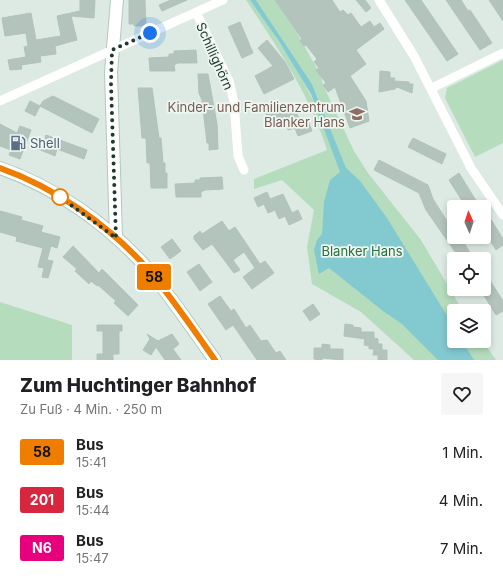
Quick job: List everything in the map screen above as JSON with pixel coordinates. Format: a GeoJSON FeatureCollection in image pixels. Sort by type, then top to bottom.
{"type":"FeatureCollection","features":[{"type":"Feature","properties":{"kind":"main road"},"geometry":{"type":"LineString","coordinates":[[116,238],[111,88],[112,50],[117,0]]}},
{"type":"Feature","properties":{"kind":"main road"},"geometry":{"type":"LineString","coordinates":[[0,168],[19,175],[59,196],[91,218],[133,253],[157,281],[215,360]]}},
{"type":"Feature","properties":{"kind":"street"},"geometry":{"type":"LineString","coordinates":[[0,101],[223,0]]}},
{"type":"Feature","properties":{"kind":"street"},"geometry":{"type":"LineString","coordinates":[[379,0],[399,30],[432,88],[471,168],[503,215]]}},
{"type":"Feature","properties":{"kind":"street","name":"Schillighörn"},"geometry":{"type":"LineString","coordinates":[[196,12],[229,81],[234,102],[238,156],[244,170]]}},
{"type":"Feature","properties":{"kind":"street"},"geometry":{"type":"LineString","coordinates":[[432,88],[503,53]]}},
{"type":"Feature","properties":{"kind":"green space","name":"Blanker Hans"},"geometry":{"type":"Polygon","coordinates":[[[246,0],[250,0],[288,56],[320,115],[318,98],[312,84],[256,0],[275,0],[296,31],[321,76],[323,85],[354,151],[368,173],[421,240],[447,284],[447,296],[454,296],[459,304],[447,304],[447,348],[488,348],[496,360],[414,360],[361,312],[312,284],[307,247],[314,210],[282,180],[254,189],[254,179],[327,150],[312,110],[281,54],[246,0]]]}},
{"type":"Feature","properties":{"kind":"green space"},"geometry":{"type":"Polygon","coordinates":[[[503,60],[503,143],[475,157],[445,98],[447,88],[503,60]]]}},
{"type":"Feature","properties":{"kind":"green space"},"geometry":{"type":"Polygon","coordinates":[[[0,302],[72,325],[72,360],[0,360],[0,302]]]}},
{"type":"Feature","properties":{"kind":"water","name":"Blanker Hans"},"geometry":{"type":"Polygon","coordinates":[[[250,0],[256,0],[312,84],[346,168],[360,181],[387,218],[447,316],[447,348],[466,348],[474,360],[438,360],[402,324],[383,311],[329,268],[319,274],[314,250],[317,240],[322,234],[324,202],[330,180],[340,172],[311,94],[280,43],[250,0]]]}},
{"type":"Feature","properties":{"kind":"building"},"geometry":{"type":"Polygon","coordinates":[[[80,0],[95,0],[94,18],[71,16],[77,40],[55,46],[56,54],[40,56],[41,62],[21,65],[22,69],[10,70],[8,60],[26,57],[24,47],[28,46],[26,33],[5,36],[2,18],[31,13],[36,40],[61,36],[57,16],[80,11],[80,0]]]}},
{"type":"Feature","properties":{"kind":"building"},"geometry":{"type":"Polygon","coordinates":[[[129,0],[145,0],[146,26],[134,26],[134,24],[129,24],[129,0]]]}},
{"type":"Feature","properties":{"kind":"building"},"geometry":{"type":"Polygon","coordinates":[[[171,0],[187,0],[162,11],[159,5],[171,0]]]}},
{"type":"Feature","properties":{"kind":"building"},"geometry":{"type":"Polygon","coordinates":[[[275,0],[332,0],[340,12],[343,10],[348,15],[351,13],[361,27],[370,21],[374,27],[380,23],[384,29],[356,50],[366,64],[350,76],[366,101],[369,121],[350,128],[335,87],[328,92],[323,85],[326,83],[316,70],[319,68],[314,62],[317,59],[306,45],[304,46],[300,41],[302,39],[275,0]]]}},
{"type":"Feature","properties":{"kind":"building"},"geometry":{"type":"Polygon","coordinates":[[[356,0],[365,0],[371,8],[366,12],[356,0]]]}},
{"type":"Feature","properties":{"kind":"building"},"geometry":{"type":"Polygon","coordinates":[[[405,0],[421,0],[458,54],[447,61],[405,0]]]}},
{"type":"Feature","properties":{"kind":"building"},"geometry":{"type":"Polygon","coordinates":[[[446,0],[461,0],[468,11],[470,10],[492,43],[480,50],[446,0]]]}},
{"type":"Feature","properties":{"kind":"building"},"geometry":{"type":"Polygon","coordinates":[[[489,0],[503,0],[503,21],[489,0]]]}},
{"type":"Feature","properties":{"kind":"building"},"geometry":{"type":"Polygon","coordinates":[[[240,22],[253,53],[242,58],[228,27],[240,22]]]}},
{"type":"Feature","properties":{"kind":"building"},"geometry":{"type":"Polygon","coordinates":[[[267,40],[285,62],[294,79],[264,94],[255,76],[273,66],[258,48],[267,40]]]}},
{"type":"Feature","properties":{"kind":"building"},"geometry":{"type":"Polygon","coordinates":[[[196,50],[197,63],[178,63],[174,65],[175,71],[150,71],[149,58],[169,57],[169,54],[174,54],[174,51],[196,50]]]}},
{"type":"Feature","properties":{"kind":"building"},"geometry":{"type":"Polygon","coordinates":[[[380,71],[390,72],[390,78],[395,78],[394,81],[409,82],[409,84],[413,84],[412,93],[397,87],[395,89],[379,92],[380,71]]]}},
{"type":"Feature","properties":{"kind":"building"},"geometry":{"type":"Polygon","coordinates":[[[198,74],[208,74],[217,124],[218,149],[209,150],[209,143],[207,143],[202,100],[199,93],[198,74]]]}},
{"type":"Feature","properties":{"kind":"building"},"geometry":{"type":"Polygon","coordinates":[[[138,88],[152,88],[159,138],[161,138],[163,163],[165,163],[165,173],[167,173],[167,188],[151,188],[150,163],[147,163],[146,138],[142,138],[138,88]]]}},
{"type":"Feature","properties":{"kind":"building"},"geometry":{"type":"Polygon","coordinates":[[[53,96],[99,119],[92,133],[40,106],[43,101],[53,96]]]}},
{"type":"Feature","properties":{"kind":"building"},"geometry":{"type":"Polygon","coordinates":[[[30,101],[40,106],[35,116],[25,111],[30,101]]]}},
{"type":"Feature","properties":{"kind":"building"},"geometry":{"type":"Polygon","coordinates":[[[277,102],[280,109],[293,104],[301,124],[308,121],[312,131],[298,136],[295,128],[288,130],[284,121],[278,124],[274,115],[268,118],[263,108],[277,102]]]}},
{"type":"Feature","properties":{"kind":"building"},"geometry":{"type":"Polygon","coordinates":[[[0,124],[17,133],[20,126],[31,130],[20,159],[9,155],[11,150],[0,146],[0,124]]]}},
{"type":"Feature","properties":{"kind":"building"},"geometry":{"type":"Polygon","coordinates":[[[46,135],[87,150],[84,159],[57,149],[55,156],[38,149],[42,140],[44,141],[46,135]]]}},
{"type":"Feature","properties":{"kind":"building"},"geometry":{"type":"Polygon","coordinates":[[[413,138],[446,154],[442,164],[408,147],[413,138]]]}},
{"type":"Feature","properties":{"kind":"building"},"geometry":{"type":"Polygon","coordinates":[[[379,160],[428,185],[433,199],[447,221],[447,240],[426,210],[419,193],[374,170],[379,160]]]}},
{"type":"Feature","properties":{"kind":"building"},"geometry":{"type":"Polygon","coordinates":[[[459,173],[476,200],[462,200],[449,180],[459,173]]]}},
{"type":"Feature","properties":{"kind":"building"},"geometry":{"type":"Polygon","coordinates":[[[222,177],[223,189],[205,190],[201,192],[201,197],[176,197],[175,184],[195,183],[195,180],[200,180],[200,178],[222,177]]]}},
{"type":"Feature","properties":{"kind":"building"},"geometry":{"type":"Polygon","coordinates":[[[267,192],[270,199],[283,194],[292,213],[298,210],[302,219],[289,225],[285,216],[279,219],[275,210],[268,213],[264,204],[258,207],[254,198],[267,192]]]}},
{"type":"Feature","properties":{"kind":"building"},"geometry":{"type":"Polygon","coordinates":[[[0,211],[22,217],[21,220],[43,226],[41,232],[60,237],[57,248],[51,246],[47,260],[53,261],[48,278],[42,277],[44,268],[38,267],[43,248],[16,241],[17,237],[0,232],[0,211]]]}},
{"type":"Feature","properties":{"kind":"building"},"geometry":{"type":"Polygon","coordinates":[[[491,219],[503,239],[503,245],[496,250],[491,242],[491,219]]]}},
{"type":"Feature","properties":{"kind":"building"},"geometry":{"type":"Polygon","coordinates":[[[222,221],[229,231],[235,227],[260,264],[265,261],[274,273],[252,289],[243,277],[255,268],[244,252],[233,260],[240,270],[234,273],[212,244],[203,250],[194,239],[194,236],[200,231],[202,234],[222,221]]]}},
{"type":"Feature","properties":{"kind":"building"},"geometry":{"type":"Polygon","coordinates":[[[172,239],[181,251],[170,259],[161,247],[172,239]]]}},
{"type":"Feature","properties":{"kind":"building"},"geometry":{"type":"Polygon","coordinates":[[[450,244],[465,244],[470,252],[455,252],[450,244]]]}},
{"type":"Feature","properties":{"kind":"building"},"geometry":{"type":"Polygon","coordinates":[[[73,246],[99,273],[102,269],[138,305],[128,316],[114,303],[116,301],[98,285],[97,286],[91,281],[89,284],[75,271],[77,269],[63,257],[73,246]]]}},
{"type":"Feature","properties":{"kind":"building"},"geometry":{"type":"Polygon","coordinates":[[[199,264],[212,282],[200,291],[187,272],[199,264]]]}},
{"type":"Feature","properties":{"kind":"building"},"geometry":{"type":"Polygon","coordinates":[[[491,282],[503,301],[503,311],[496,315],[491,304],[489,304],[484,296],[491,296],[491,282]]]}},
{"type":"Feature","properties":{"kind":"building"},"geometry":{"type":"Polygon","coordinates":[[[220,296],[231,311],[234,309],[246,328],[250,325],[261,341],[267,340],[276,353],[280,351],[286,360],[257,360],[233,325],[226,330],[208,304],[220,296]]]}},
{"type":"Feature","properties":{"kind":"building"},"geometry":{"type":"Polygon","coordinates":[[[313,304],[320,314],[310,321],[303,311],[313,304]]]}},
{"type":"Feature","properties":{"kind":"building"},"geometry":{"type":"Polygon","coordinates":[[[345,324],[361,328],[361,332],[374,332],[374,338],[378,339],[378,344],[382,344],[382,350],[387,350],[387,360],[378,360],[378,355],[373,355],[374,349],[369,349],[369,346],[364,345],[365,339],[344,336],[345,324]]]}},
{"type":"Feature","properties":{"kind":"building"},"geometry":{"type":"Polygon","coordinates":[[[97,325],[122,325],[122,331],[119,331],[119,354],[113,354],[113,360],[97,360],[97,354],[103,354],[103,331],[97,331],[97,325]]]}},
{"type":"Feature","properties":{"kind":"building"},"geometry":{"type":"Polygon","coordinates":[[[147,334],[158,341],[172,334],[179,344],[173,349],[181,360],[165,360],[156,347],[151,355],[143,350],[150,339],[147,334]]]}},
{"type":"Feature","properties":{"kind":"building"},"geometry":{"type":"Polygon","coordinates":[[[322,344],[330,345],[330,349],[343,349],[343,360],[322,358],[322,360],[314,359],[314,348],[322,348],[322,344]]]}},
{"type":"Feature","properties":{"kind":"bus line","name":"58"},"geometry":{"type":"LineString","coordinates":[[0,168],[19,175],[59,196],[101,225],[126,246],[157,281],[215,360]]}},
{"type":"Feature","properties":{"kind":"place","name":"Kinder- und Familienzentrum Blanker Hans"},"geometry":{"type":"Point","coordinates":[357,114]}},
{"type":"Feature","properties":{"kind":"place","name":"Shell"},"geometry":{"type":"Point","coordinates":[18,143]}},
{"type":"Feature","properties":{"kind":"route"},"geometry":{"type":"LineString","coordinates":[[60,197],[59,196],[86,214],[116,238],[111,84],[112,50],[150,33]]}}]}
